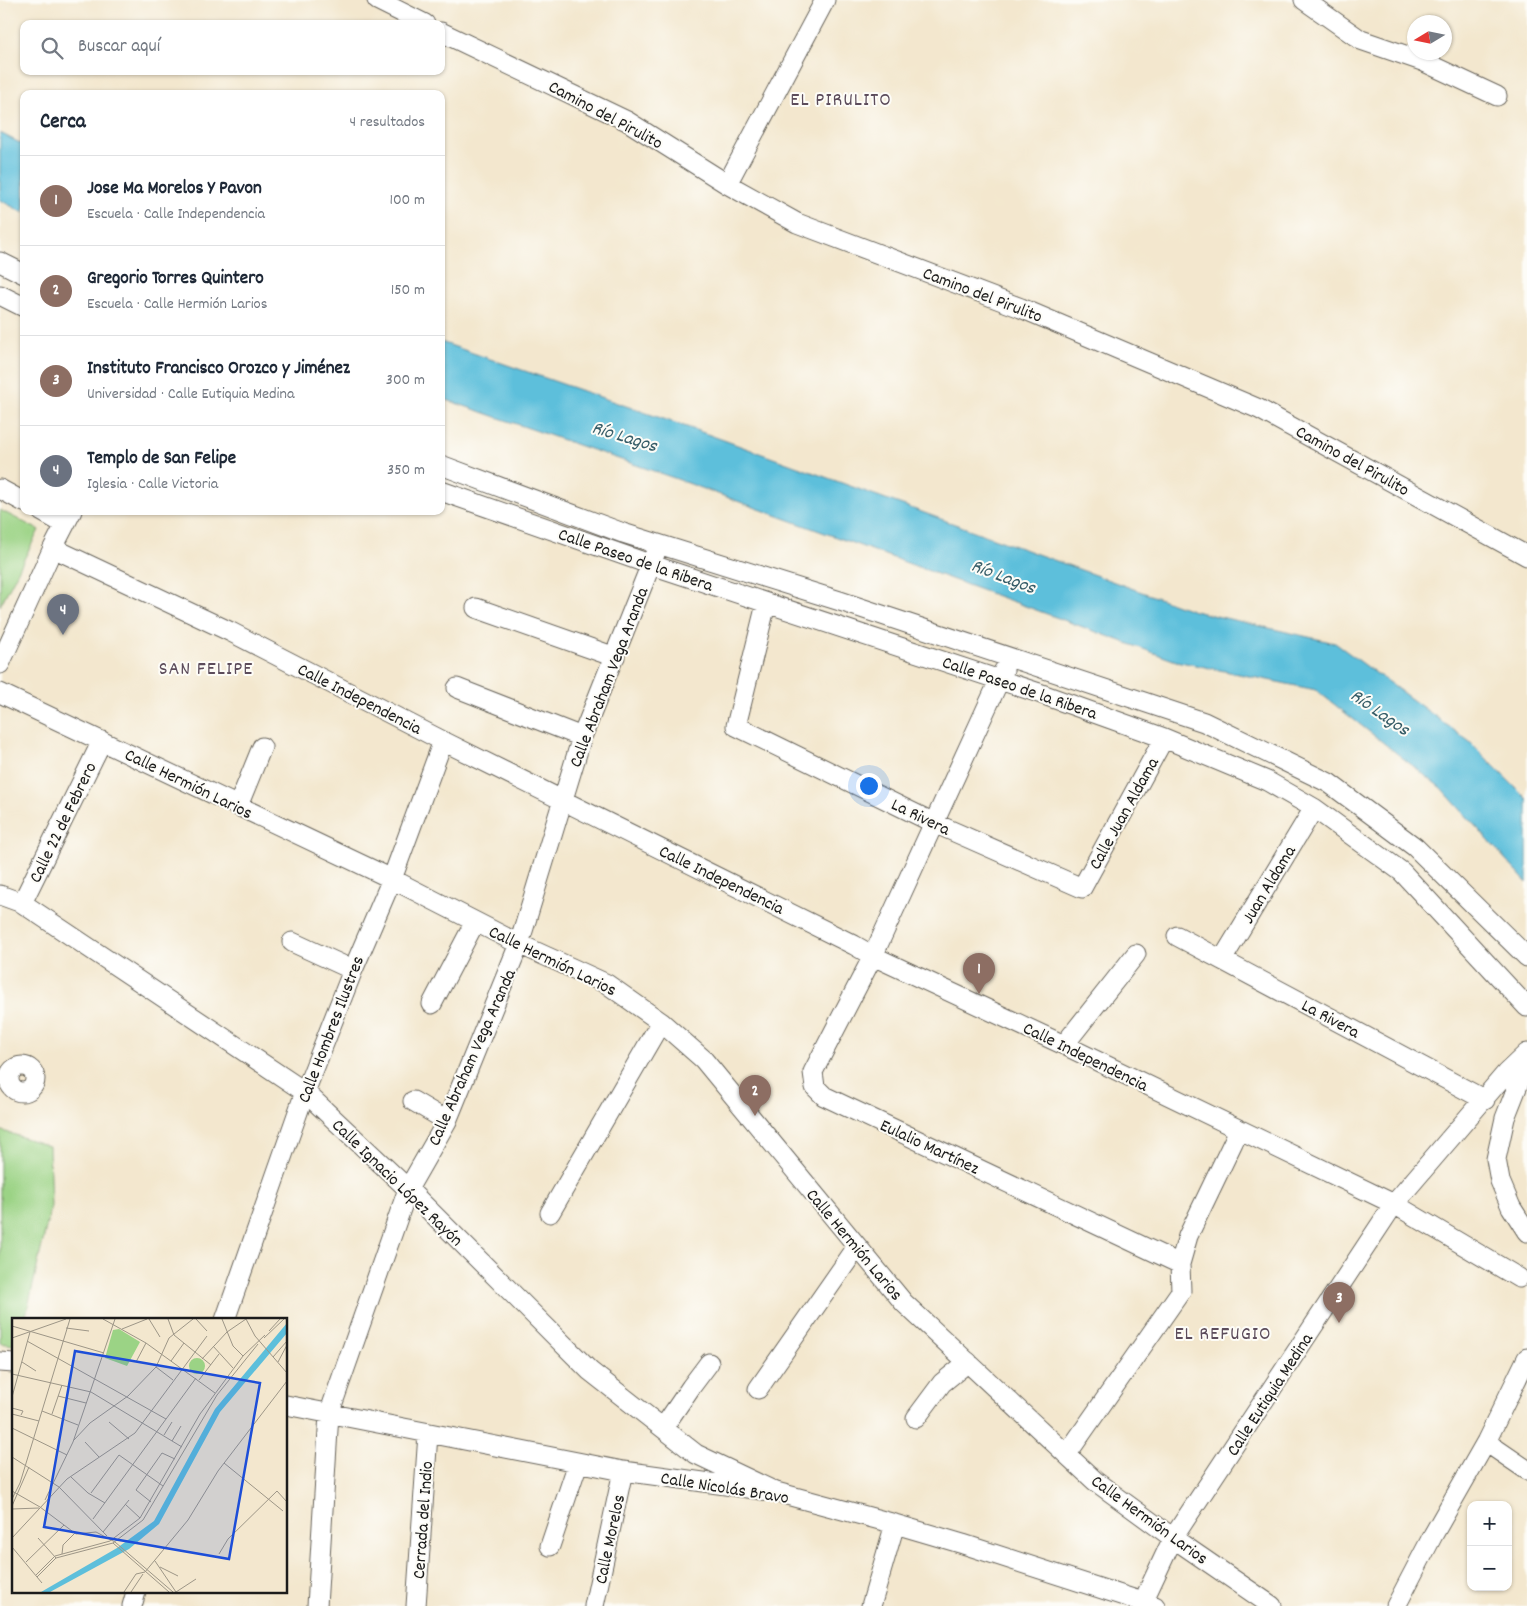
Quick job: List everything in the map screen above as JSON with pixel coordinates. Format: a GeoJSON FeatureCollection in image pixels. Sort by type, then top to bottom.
{"type":"FeatureCollection","features":[{"type":"Feature","properties":{"kind":"street"},"geometry":{"type":"LineString","coordinates":[[377,0],[417,20]]}},
{"type":"Feature","properties":{"kind":"street"},"geometry":{"type":"LineString","coordinates":[[727,184],[825,0]]}},
{"type":"Feature","properties":{"kind":"street"},"geometry":{"type":"LineString","coordinates":[[1304,0],[1361,40],[1422,61],[1497,96]]}},
{"type":"Feature","properties":{"kind":"street","name":"Camino del Pirulito"},"geometry":{"type":"LineString","coordinates":[[445,34],[627,121],[727,184],[797,223],[1021,308],[1259,409],[1527,556]]}},
{"type":"Feature","properties":{"kind":"street"},"geometry":{"type":"LineString","coordinates":[[0,262],[20,272]]}},
{"type":"Feature","properties":{"kind":"street"},"geometry":{"type":"LineString","coordinates":[[0,295],[20,305]]}},
{"type":"Feature","properties":{"kind":"street","name":"Calle Paseo de la Ribera"},"geometry":{"type":"LineString","coordinates":[[445,466],[622,532],[840,601],[1204,722],[1329,783],[1415,847],[1527,957]]}},
{"type":"Feature","properties":{"kind":"street"},"geometry":{"type":"LineString","coordinates":[[0,488],[20,500]]}},
{"type":"Feature","properties":{"kind":"street","name":"Calle Paseo de la Ribera"},"geometry":{"type":"LineString","coordinates":[[445,491],[652,566],[926,655],[1164,738],[1266,781],[1314,808],[1402,872],[1527,1006]]}},
{"type":"Feature","properties":{"kind":"street"},"geometry":{"type":"LineString","coordinates":[[0,664],[68,518]]}},
{"type":"Feature","properties":{"kind":"street","name":"Calle Abraham Vega Aranda"},"geometry":{"type":"LineString","coordinates":[[317,1606],[330,1414],[408,1189],[447,1121],[519,944],[582,737],[652,566],[658,544]]}},
{"type":"Feature","properties":{"kind":"street","name":"Calle Independencia"},"geometry":{"type":"LineString","coordinates":[[53,548],[231,632],[443,741],[873,956],[1064,1045],[1394,1204],[1519,1278]]}},
{"type":"Feature","properties":{"kind":"street","name":"La Rivera"},"geometry":{"type":"LineString","coordinates":[[766,604],[736,726],[934,823],[1082,888]]}},
{"type":"Feature","properties":{"kind":"street"},"geometry":{"type":"LineString","coordinates":[[476,608],[615,657]]}},
{"type":"Feature","properties":{"kind":"street","name":"Eulalio Martínez"},"geometry":{"type":"LineString","coordinates":[[1009,657],[1000,681],[873,956],[813,1072],[815,1087],[824,1096],[1180,1264]]}},
{"type":"Feature","properties":{"kind":"street"},"geometry":{"type":"LineString","coordinates":[[457,688],[582,737]]}},
{"type":"Feature","properties":{"kind":"street","name":"Calle Hermión Larios"},"geometry":{"type":"LineString","coordinates":[[0,692],[392,879],[519,944],[607,984],[661,1022],[703,1059],[904,1303],[1095,1481],[1173,1538],[1272,1606]]}},
{"type":"Feature","properties":{"kind":"street","name":"Calle Juan Aldama"},"geometry":{"type":"LineString","coordinates":[[1082,888],[1164,738]]}},
{"type":"Feature","properties":{"kind":"street","name":"Calle 22 de Febrero"},"geometry":{"type":"LineString","coordinates":[[22,903],[102,741]]}},
{"type":"Feature","properties":{"kind":"street","name":"Calle Hombres Ilustres"},"geometry":{"type":"LineString","coordinates":[[226,1318],[305,1092],[353,970],[392,879],[443,741]]}},
{"type":"Feature","properties":{"kind":"street"},"geometry":{"type":"LineString","coordinates":[[238,806],[262,747]]}},
{"type":"Feature","properties":{"kind":"street","name":"Juan Aldama"},"geometry":{"type":"LineString","coordinates":[[1222,960],[1314,808]]}},
{"type":"Feature","properties":{"kind":"street","name":"Calle Ignacio López Rayón"},"geometry":{"type":"LineString","coordinates":[[0,895],[22,903],[305,1092],[408,1189],[590,1371],[696,1454],[776,1492]]}},
{"type":"Feature","properties":{"kind":"street"},"geometry":{"type":"LineString","coordinates":[[432,1004],[475,922]]}},
{"type":"Feature","properties":{"kind":"street","name":"La Rivera"},"geometry":{"type":"LineString","coordinates":[[1177,936],[1485,1100]]}},
{"type":"Feature","properties":{"kind":"street"},"geometry":{"type":"LineString","coordinates":[[292,942],[353,970]]}},
{"type":"Feature","properties":{"kind":"street"},"geometry":{"type":"LineString","coordinates":[[1064,1045],[1136,954]]}},
{"type":"Feature","properties":{"kind":"street"},"geometry":{"type":"LineString","coordinates":[[550,1213],[661,1022]]}},
{"type":"Feature","properties":{"kind":"street","name":"Calle Eutiquia Medina"},"geometry":{"type":"LineString","coordinates":[[1146,1605],[1173,1538],[1394,1204],[1485,1100],[1506,1073],[1527,1053]]}},
{"type":"Feature","properties":{"kind":"street"},"geometry":{"type":"LineString","coordinates":[[1527,1062],[1505,1118],[1496,1158],[1500,1181],[1511,1207],[1527,1232]]}},
{"type":"Feature","properties":{"kind":"street"},"geometry":{"type":"LineString","coordinates":[[413,1101],[447,1121]]}},
{"type":"Feature","properties":{"kind":"street"},"geometry":{"type":"LineString","coordinates":[[1067,1454],[1181,1291],[1180,1264],[1188,1236],[1239,1130]]}},
{"type":"Feature","properties":{"kind":"street"},"geometry":{"type":"LineString","coordinates":[[758,1389],[857,1246]]}},
{"type":"Feature","properties":{"kind":"street"},"geometry":{"type":"LineString","coordinates":[[1396,1606],[1433,1535],[1486,1442],[1527,1358]]}},
{"type":"Feature","properties":{"kind":"street"},"geometry":{"type":"LineString","coordinates":[[916,1418],[942,1383],[968,1362]]}},
{"type":"Feature","properties":{"kind":"street"},"geometry":{"type":"LineString","coordinates":[[663,1428],[709,1363]]}},
{"type":"Feature","properties":{"kind":"street","name":"Calle Nicolás Bravo"},"geometry":{"type":"LineString","coordinates":[[288,1405],[623,1471],[776,1492],[973,1547],[1146,1605]]}},
{"type":"Feature","properties":{"kind":"street","name":"Cerrada del Indio"},"geometry":{"type":"LineString","coordinates":[[416,1606],[428,1434]]}},
{"type":"Feature","properties":{"kind":"street"},"geometry":{"type":"LineString","coordinates":[[1486,1442],[1527,1470]]}},
{"type":"Feature","properties":{"kind":"street"},"geometry":{"type":"LineString","coordinates":[[691,1481],[696,1454]]}},
{"type":"Feature","properties":{"kind":"street"},"geometry":{"type":"LineString","coordinates":[[550,1546],[578,1462]]}},
{"type":"Feature","properties":{"kind":"street","name":"Calle Morelos"},"geometry":{"type":"LineString","coordinates":[[594,1606],[623,1471]]}},
{"type":"Feature","properties":{"kind":"street"},"geometry":{"type":"LineString","coordinates":[[871,1606],[894,1524]]}},
{"type":"Feature","properties":{"kind":"green space"},"geometry":{"type":"Polygon","coordinates":[[[0,510],[39,530],[0,606],[0,510]]]}},
{"type":"Feature","properties":{"kind":"green space"},"geometry":{"type":"Polygon","coordinates":[[[0,1130],[49,1146],[51,1206],[25,1318],[12,1318],[12,1345],[0,1343],[0,1130]]]}},
{"type":"Feature","properties":{"kind":"water"},"geometry":{"type":"Polygon","coordinates":[[[0,133],[20,143],[20,211],[0,200],[0,133]]]}},
{"type":"Feature","properties":{"kind":"water","name":"Río Lagos"},"geometry":{"type":"Polygon","coordinates":[[[445,343],[707,434],[1194,611],[1335,643],[1470,742],[1527,799],[1527,883],[1441,788],[1316,690],[1176,661],[674,478],[445,399],[445,343]]]}},
{"type":"Feature","properties":{"kind":"place","name":"Templo de San Felipe"},"geometry":{"type":"Point","coordinates":[63,635]}},
{"type":"Feature","properties":{"kind":"place","name":"Jose Ma Morelos Y Pavon"},"geometry":{"type":"Point","coordinates":[979,994]}},
{"type":"Feature","properties":{"kind":"place","name":"Gregorio Torres Quintero"},"geometry":{"type":"Point","coordinates":[755,1116]}},
{"type":"Feature","properties":{"kind":"place","name":"Instituto Francisco Orozco y Jiménez"},"geometry":{"type":"Point","coordinates":[1339,1323]}},
{"type":"Feature","properties":{"kind":"district","name":"EL PIRULITO"},"geometry":{"type":"Point","coordinates":[841,98]}},
{"type":"Feature","properties":{"kind":"district","name":"SAN FELIPE"},"geometry":{"type":"Point","coordinates":[206,667]}},
{"type":"Feature","properties":{"kind":"district","name":"EL REFUGIO"},"geometry":{"type":"Point","coordinates":[1223,1332]}}]}
